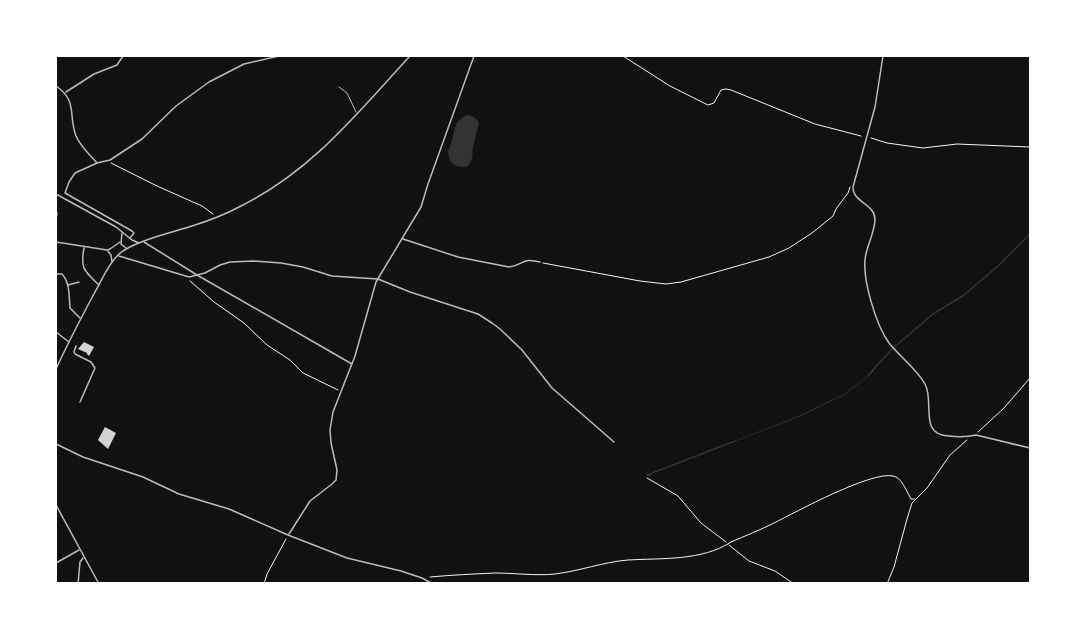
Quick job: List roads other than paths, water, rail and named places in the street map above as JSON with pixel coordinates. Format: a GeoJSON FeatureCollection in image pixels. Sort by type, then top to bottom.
{"type":"FeatureCollection","features":[{"type":"Feature","properties":{"kind":"street"},"geometry":{"type":"LineString","coordinates":[[65,93],[84,79],[117,65],[123,56]]}},
{"type":"Feature","properties":{"kind":"street"},"geometry":{"type":"LineString","coordinates":[[131,246],[134,233],[132,231],[65,193],[73,174],[97,163],[107,162],[142,139],[176,106],[209,82],[244,64],[279,56]]}},
{"type":"Feature","properties":{"kind":"street"},"geometry":{"type":"LineString","coordinates":[[56,369],[99,285],[119,254],[131,246],[218,217],[262,195],[314,157],[410,56]]}},
{"type":"Feature","properties":{"kind":"street"},"geometry":{"type":"LineString","coordinates":[[288,535],[310,501],[336,480],[337,466],[330,430],[333,412],[352,364],[378,279],[422,205],[474,56]]}},
{"type":"Feature","properties":{"kind":"street"},"geometry":{"type":"LineString","coordinates":[[883,56],[875,106],[853,193],[872,211],[875,219],[865,260],[868,288],[876,317],[889,342],[925,383],[928,392],[929,420],[938,434],[968,437],[976,435],[1030,448]]}},
{"type":"Feature","properties":{"kind":"street"},"geometry":{"type":"LineString","coordinates":[[56,86],[65,93],[76,136],[97,163]]}},
{"type":"Feature","properties":{"kind":"street"},"geometry":{"type":"LineString","coordinates":[[56,194],[116,226],[131,239],[140,243]]}},
{"type":"Feature","properties":{"kind":"street"},"geometry":{"type":"LineString","coordinates":[[56,218],[57,213]]}},
{"type":"Feature","properties":{"kind":"street"},"geometry":{"type":"LineString","coordinates":[[119,254],[122,246],[122,232]]}},
{"type":"Feature","properties":{"kind":"street"},"geometry":{"type":"LineString","coordinates":[[56,242],[107,250],[127,236]]}},
{"type":"Feature","properties":{"kind":"street"},"geometry":{"type":"LineString","coordinates":[[402,239],[458,257],[509,267],[526,260],[540,262]]}},
{"type":"Feature","properties":{"kind":"street"},"geometry":{"type":"LineString","coordinates":[[143,242],[352,364]]}},
{"type":"Feature","properties":{"kind":"street"},"geometry":{"type":"LineString","coordinates":[[115,246],[126,248]]}},
{"type":"Feature","properties":{"kind":"street"},"geometry":{"type":"LineString","coordinates":[[84,248],[82,265],[99,285]]}},
{"type":"Feature","properties":{"kind":"street"},"geometry":{"type":"LineString","coordinates":[[107,250],[111,255],[112,263]]}},
{"type":"Feature","properties":{"kind":"street"},"geometry":{"type":"LineString","coordinates":[[119,254],[189,277],[230,262],[261,261],[295,265],[332,276],[378,279],[478,314],[492,323],[522,350],[552,388],[614,442]]}},
{"type":"Feature","properties":{"kind":"street"},"geometry":{"type":"LineString","coordinates":[[56,274],[63,275],[70,295],[70,309],[81,319]]}},
{"type":"Feature","properties":{"kind":"street"},"geometry":{"type":"LineString","coordinates":[[67,286],[79,282]]}},
{"type":"Feature","properties":{"kind":"street"},"geometry":{"type":"LineString","coordinates":[[56,332],[69,342]]}},
{"type":"Feature","properties":{"kind":"street"},"geometry":{"type":"LineString","coordinates":[[76,346],[75,354],[91,362],[95,370],[80,402]]}},
{"type":"Feature","properties":{"kind":"street"},"geometry":{"type":"LineString","coordinates":[[56,444],[83,457],[143,477],[179,494],[229,509],[347,558],[401,571],[433,584]]}},
{"type":"Feature","properties":{"kind":"street"},"geometry":{"type":"LineString","coordinates":[[56,505],[99,584]]}},
{"type":"Feature","properties":{"kind":"street"},"geometry":{"type":"LineString","coordinates":[[56,557],[57,562],[80,549]]}},
{"type":"Feature","properties":{"kind":"street"},"geometry":{"type":"LineString","coordinates":[[78,584],[80,562],[84,557]]}},
{"type":"Feature","properties":{"kind":"lane"},"geometry":{"type":"LineString","coordinates":[[339,87],[347,93],[356,114]]}},
{"type":"Feature","properties":{"kind":"waterway"},"geometry":{"type":"LineString","coordinates":[[872,371],[891,350],[933,314],[964,295],[1030,234]]}},
{"type":"Feature","properties":{"kind":"waterway"},"geometry":{"type":"LineString","coordinates":[[647,475],[735,441]]}}]}
